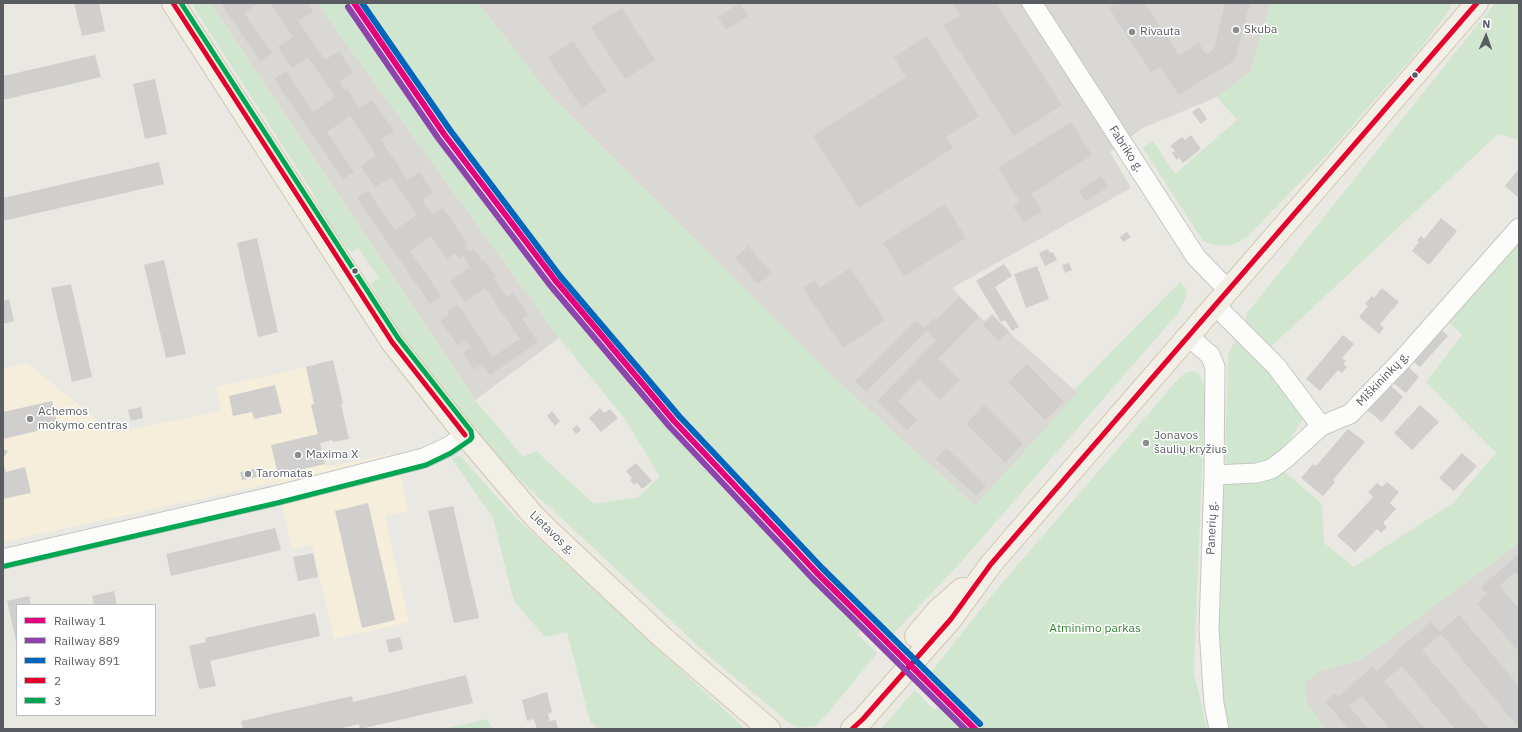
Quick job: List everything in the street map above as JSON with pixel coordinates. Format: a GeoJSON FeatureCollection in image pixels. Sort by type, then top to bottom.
{"type":"FeatureCollection","features":[{"type":"Feature","properties":{"kind":"main road","name":"Lietavos g."},"geometry":{"type":"LineString","coordinates":[[173,3],[392,342],[465,435],[533,515],[548,530],[662,637],[769,729]]}},
{"type":"Feature","properties":{"kind":"main road"},"geometry":{"type":"LineString","coordinates":[[852,729],[863,719],[951,619],[992,564],[1477,3]]}},
{"type":"Feature","properties":{"kind":"main road"},"geometry":{"type":"LineString","coordinates":[[843,729],[854,712],[939,609],[992,564]]}},
{"type":"Feature","properties":{"kind":"street","name":"Fabriko g."},"geometry":{"type":"LineString","coordinates":[[1032,3],[1221,298],[1276,366],[1321,426]]}},
{"type":"Feature","properties":{"kind":"street","name":"Miškininkų g."},"geometry":{"type":"LineString","coordinates":[[1214,475],[1257,473],[1271,469],[1285,459],[1321,426],[1350,414],[1403,359],[1519,228]]}},
{"type":"Feature","properties":{"kind":"street","name":"Panerių g."},"geometry":{"type":"LineString","coordinates":[[1188,336],[1210,355],[1215,367],[1214,475],[1209,628],[1214,704],[1219,729]]}},
{"type":"Feature","properties":{"kind":"street"},"geometry":{"type":"LineString","coordinates":[[3,559],[270,497],[424,458],[448,447],[465,435]]}},
{"type":"Feature","properties":{"kind":"shaded area"},"geometry":{"type":"Polygon","coordinates":[[[210,3],[317,3],[559,338],[475,400],[210,3]]]}},
{"type":"Feature","properties":{"kind":"shaded area"},"geometry":{"type":"Polygon","coordinates":[[[478,3],[1271,3],[1250,73],[1217,97],[1143,128],[1110,152],[1131,188],[952,288],[984,321],[992,314],[1014,337],[1078,393],[975,506],[833,377],[549,94],[478,3]]]}},
{"type":"Feature","properties":{"kind":"shaded area"},"geometry":{"type":"Polygon","coordinates":[[[27,363],[113,433],[221,411],[216,387],[306,367],[314,404],[311,405],[326,467],[396,453],[408,511],[385,516],[409,622],[334,639],[312,545],[292,550],[277,482],[3,542],[3,369],[27,363]]]}},
{"type":"Feature","properties":{"kind":"shaded area"},"geometry":{"type":"Polygon","coordinates":[[[1519,543],[1519,729],[1325,729],[1307,703],[1305,683],[1318,672],[1362,659],[1519,543]]]}},
{"type":"Feature","properties":{"kind":"green space"},"geometry":{"type":"Polygon","coordinates":[[[191,3],[210,3],[475,400],[523,457],[536,451],[594,504],[638,497],[660,477],[625,419],[559,338],[317,3],[346,3],[456,164],[571,313],[695,453],[864,627],[857,634],[877,653],[828,713],[815,726],[798,728],[791,724],[709,656],[498,459],[391,326],[371,283],[379,278],[358,248],[351,252],[327,224],[315,196],[191,3]]]}},
{"type":"Feature","properties":{"kind":"green space"},"geometry":{"type":"Polygon","coordinates":[[[357,3],[478,3],[549,94],[833,377],[975,506],[1077,393],[1074,390],[1180,282],[1187,291],[1184,302],[1178,313],[962,561],[890,637],[778,527],[590,317],[491,190],[357,3]]]}},
{"type":"Feature","properties":{"kind":"green space"},"geometry":{"type":"Polygon","coordinates":[[[1271,3],[1450,3],[1451,8],[1422,46],[1322,160],[1247,237],[1228,246],[1214,245],[1203,241],[1143,148],[1153,141],[1175,174],[1237,120],[1217,97],[1250,73],[1271,3]]]}},
{"type":"Feature","properties":{"kind":"green space"},"geometry":{"type":"Polygon","coordinates":[[[1495,3],[1519,3],[1519,139],[1498,134],[1261,356],[1304,417],[1280,454],[1283,471],[1322,504],[1324,543],[1354,567],[1453,503],[1496,453],[1426,382],[1462,335],[1446,319],[1515,242],[1519,246],[1519,543],[1362,659],[1318,672],[1305,683],[1307,703],[1325,729],[1226,729],[1217,679],[1219,491],[1225,485],[1237,480],[1228,469],[1225,458],[1228,355],[1233,344],[1242,338],[1247,313],[1495,3]]]}},
{"type":"Feature","properties":{"kind":"green space","name":"Atminimo parkas"},"geometry":{"type":"Polygon","coordinates":[[[1193,371],[1199,374],[1205,388],[1194,673],[1207,729],[982,729],[928,676],[996,590],[1180,377],[1193,371]]]}},
{"type":"Feature","properties":{"kind":"green space"},"geometry":{"type":"Polygon","coordinates":[[[457,456],[461,457],[514,516],[745,729],[598,729],[590,721],[567,632],[545,637],[514,601],[493,518],[452,459],[457,456]]]}},
{"type":"Feature","properties":{"kind":"green space"},"geometry":{"type":"Polygon","coordinates":[[[915,690],[934,710],[939,705],[963,729],[881,729],[915,690]]]}},
{"type":"Feature","properties":{"kind":"green space"},"geometry":{"type":"Polygon","coordinates":[[[487,719],[493,729],[444,729],[487,719]]]}},
{"type":"Feature","properties":{"kind":"building"},"geometry":{"type":"Polygon","coordinates":[[[74,3],[99,3],[105,31],[82,36],[74,3]]]}},
{"type":"Feature","properties":{"kind":"building"},"geometry":{"type":"Polygon","coordinates":[[[221,3],[259,3],[244,13],[272,53],[260,61],[221,3]]]}},
{"type":"Feature","properties":{"kind":"building"},"geometry":{"type":"Polygon","coordinates":[[[270,3],[307,3],[313,11],[298,21],[325,60],[339,51],[353,72],[339,82],[344,90],[347,89],[360,108],[372,100],[394,131],[381,140],[408,180],[419,172],[433,192],[422,200],[433,215],[443,208],[468,244],[465,246],[469,252],[474,249],[496,277],[494,279],[507,297],[513,293],[528,315],[522,319],[538,342],[490,375],[482,364],[474,370],[463,353],[471,347],[466,340],[458,346],[440,320],[449,314],[447,312],[458,305],[493,357],[520,339],[485,288],[465,302],[450,281],[470,267],[463,256],[459,259],[455,253],[447,259],[431,236],[410,251],[441,296],[430,304],[357,198],[368,191],[395,230],[417,215],[391,177],[375,187],[361,166],[376,155],[350,116],[327,132],[354,172],[343,179],[274,79],[286,71],[313,112],[335,97],[308,57],[292,68],[278,47],[293,37],[270,3]]]}},
{"type":"Feature","properties":{"kind":"building"},"geometry":{"type":"Polygon","coordinates":[[[740,3],[748,16],[726,30],[718,17],[740,3]]]}},
{"type":"Feature","properties":{"kind":"building"},"geometry":{"type":"Polygon","coordinates":[[[952,3],[996,3],[1062,105],[1014,136],[943,26],[960,15],[952,3]]]}},
{"type":"Feature","properties":{"kind":"building"},"geometry":{"type":"Polygon","coordinates":[[[1117,3],[1145,3],[1179,55],[1199,43],[1206,55],[1214,49],[1225,3],[1250,3],[1235,60],[1179,95],[1160,67],[1151,72],[1109,8],[1117,3]]]}},
{"type":"Feature","properties":{"kind":"building"},"geometry":{"type":"Polygon","coordinates":[[[622,8],[655,60],[625,79],[591,27],[622,8]]]}},
{"type":"Feature","properties":{"kind":"building"},"geometry":{"type":"Polygon","coordinates":[[[927,36],[979,116],[946,137],[953,148],[859,208],[813,136],[906,77],[894,57],[927,36]]]}},
{"type":"Feature","properties":{"kind":"building"},"geometry":{"type":"Polygon","coordinates":[[[573,41],[607,91],[582,108],[548,58],[573,41]]]}},
{"type":"Feature","properties":{"kind":"building"},"geometry":{"type":"Polygon","coordinates":[[[95,55],[101,77],[3,100],[3,76],[95,55]]]}},
{"type":"Feature","properties":{"kind":"building"},"geometry":{"type":"Polygon","coordinates":[[[155,79],[167,134],[145,139],[133,84],[155,79]]]}},
{"type":"Feature","properties":{"kind":"building"},"geometry":{"type":"Polygon","coordinates":[[[1199,107],[1207,119],[1201,124],[1192,112],[1199,107]]]}},
{"type":"Feature","properties":{"kind":"building"},"geometry":{"type":"Polygon","coordinates":[[[1071,122],[1092,155],[1031,194],[1042,211],[1023,223],[1013,206],[1020,202],[998,168],[1071,122]]]}},
{"type":"Feature","properties":{"kind":"building"},"geometry":{"type":"Polygon","coordinates":[[[1191,135],[1201,149],[1183,163],[1179,158],[1177,160],[1172,153],[1175,151],[1170,146],[1182,137],[1185,140],[1191,135]]]}},
{"type":"Feature","properties":{"kind":"building"},"geometry":{"type":"Polygon","coordinates":[[[159,162],[164,184],[3,221],[3,198],[159,162]]]}},
{"type":"Feature","properties":{"kind":"building"},"geometry":{"type":"Polygon","coordinates":[[[1519,169],[1519,198],[1505,186],[1519,169]]]}},
{"type":"Feature","properties":{"kind":"building"},"geometry":{"type":"Polygon","coordinates":[[[1101,176],[1108,187],[1086,201],[1079,191],[1101,176]]]}},
{"type":"Feature","properties":{"kind":"building"},"geometry":{"type":"Polygon","coordinates":[[[945,204],[966,238],[904,276],[883,243],[945,204]]]}},
{"type":"Feature","properties":{"kind":"building"},"geometry":{"type":"Polygon","coordinates":[[[1441,218],[1457,231],[1429,265],[1412,251],[1419,242],[1417,240],[1421,236],[1424,239],[1441,218]]]}},
{"type":"Feature","properties":{"kind":"building"},"geometry":{"type":"Polygon","coordinates":[[[1127,232],[1131,237],[1123,242],[1120,237],[1127,232]]]}},
{"type":"Feature","properties":{"kind":"building"},"geometry":{"type":"Polygon","coordinates":[[[257,238],[278,332],[258,337],[237,243],[257,238]]]}},
{"type":"Feature","properties":{"kind":"building"},"geometry":{"type":"Polygon","coordinates":[[[748,246],[771,272],[758,284],[735,258],[748,246]]]}},
{"type":"Feature","properties":{"kind":"building"},"geometry":{"type":"Polygon","coordinates":[[[1048,249],[1050,253],[1053,252],[1057,260],[1045,266],[1039,253],[1048,249]]]}},
{"type":"Feature","properties":{"kind":"building"},"geometry":{"type":"Polygon","coordinates":[[[164,260],[186,354],[166,358],[144,265],[164,260]]]}},
{"type":"Feature","properties":{"kind":"building"},"geometry":{"type":"Polygon","coordinates":[[[1069,263],[1072,270],[1065,273],[1062,265],[1069,263]]]}},
{"type":"Feature","properties":{"kind":"building"},"geometry":{"type":"Polygon","coordinates":[[[1004,264],[1012,276],[995,287],[1019,327],[1012,331],[1005,320],[1001,322],[976,281],[1004,264]]]}},
{"type":"Feature","properties":{"kind":"building"},"geometry":{"type":"Polygon","coordinates":[[[1037,266],[1049,299],[1026,308],[1014,274],[1037,266]]]}},
{"type":"Feature","properties":{"kind":"building"},"geometry":{"type":"Polygon","coordinates":[[[850,268],[885,320],[843,348],[803,288],[815,280],[820,288],[850,268]]]}},
{"type":"Feature","properties":{"kind":"building"},"geometry":{"type":"Polygon","coordinates":[[[71,284],[92,377],[72,382],[51,288],[71,284]]]}},
{"type":"Feature","properties":{"kind":"building"},"geometry":{"type":"Polygon","coordinates":[[[1382,288],[1399,302],[1380,324],[1384,328],[1379,334],[1359,317],[1368,306],[1365,304],[1372,296],[1374,298],[1382,288]]]}},
{"type":"Feature","properties":{"kind":"building"},"geometry":{"type":"Polygon","coordinates":[[[959,297],[979,317],[938,359],[960,380],[940,400],[919,379],[898,401],[917,420],[907,430],[877,401],[936,341],[924,328],[934,318],[936,320],[959,297]]]}},
{"type":"Feature","properties":{"kind":"building"},"geometry":{"type":"Polygon","coordinates":[[[9,299],[14,321],[3,324],[3,301],[9,299]]]}},
{"type":"Feature","properties":{"kind":"building"},"geometry":{"type":"Polygon","coordinates":[[[992,315],[1009,331],[999,341],[983,325],[992,315]]]}},
{"type":"Feature","properties":{"kind":"building"},"geometry":{"type":"Polygon","coordinates":[[[916,321],[926,331],[866,392],[855,381],[916,321]]]}},
{"type":"Feature","properties":{"kind":"building"},"geometry":{"type":"Polygon","coordinates":[[[1439,328],[1448,336],[1420,367],[1411,360],[1439,328]]]}},
{"type":"Feature","properties":{"kind":"building"},"geometry":{"type":"Polygon","coordinates":[[[1343,335],[1354,344],[1342,358],[1346,361],[1343,364],[1347,367],[1342,373],[1338,370],[1320,391],[1306,379],[1343,335]]]}},
{"type":"Feature","properties":{"kind":"building"},"geometry":{"type":"Polygon","coordinates":[[[333,360],[343,403],[341,404],[349,439],[333,442],[332,440],[320,443],[325,464],[278,475],[271,445],[318,434],[311,405],[314,404],[306,367],[333,360]]]}},
{"type":"Feature","properties":{"kind":"building"},"geometry":{"type":"Polygon","coordinates":[[[1027,364],[1064,402],[1045,420],[1008,382],[1027,364]]]}},
{"type":"Feature","properties":{"kind":"building"},"geometry":{"type":"Polygon","coordinates":[[[1406,365],[1419,377],[1406,393],[1392,382],[1406,365]]]}},
{"type":"Feature","properties":{"kind":"building"},"geometry":{"type":"Polygon","coordinates":[[[1389,384],[1403,397],[1382,422],[1367,410],[1389,384]]]}},
{"type":"Feature","properties":{"kind":"building"},"geometry":{"type":"Polygon","coordinates":[[[275,385],[282,413],[254,419],[252,412],[233,416],[229,396],[275,385]]]}},
{"type":"Feature","properties":{"kind":"building","name":"Achemos mokymo centras"},"geometry":{"type":"Polygon","coordinates":[[[52,401],[58,426],[3,439],[3,412],[52,401]]]}},
{"type":"Feature","properties":{"kind":"building"},"geometry":{"type":"Polygon","coordinates":[[[984,405],[1023,444],[1005,463],[966,424],[984,405]]]}},
{"type":"Feature","properties":{"kind":"building"},"geometry":{"type":"Polygon","coordinates":[[[1420,405],[1439,422],[1412,450],[1394,433],[1420,405]]]}},
{"type":"Feature","properties":{"kind":"building"},"geometry":{"type":"Polygon","coordinates":[[[141,407],[143,418],[131,421],[128,410],[141,407]]]}},
{"type":"Feature","properties":{"kind":"building"},"geometry":{"type":"Polygon","coordinates":[[[600,408],[604,413],[610,409],[618,418],[601,432],[589,418],[600,408]]]}},
{"type":"Feature","properties":{"kind":"building"},"geometry":{"type":"Polygon","coordinates":[[[552,411],[560,421],[555,426],[547,416],[552,411]]]}},
{"type":"Feature","properties":{"kind":"building"},"geometry":{"type":"Polygon","coordinates":[[[577,425],[581,430],[576,434],[572,429],[577,425]]]}},
{"type":"Feature","properties":{"kind":"building"},"geometry":{"type":"Polygon","coordinates":[[[1348,429],[1365,442],[1333,480],[1335,482],[1323,496],[1301,478],[1313,464],[1316,466],[1348,429]]]}},
{"type":"Feature","properties":{"kind":"building"},"geometry":{"type":"Polygon","coordinates":[[[946,448],[986,485],[976,496],[936,459],[946,448]]]}},
{"type":"Feature","properties":{"kind":"building","name":"Achemos mokymo centras"},"geometry":{"type":"Polygon","coordinates":[[[3,449],[8,451],[3,459],[3,449]]]}},
{"type":"Feature","properties":{"kind":"building"},"geometry":{"type":"Polygon","coordinates":[[[1462,453],[1477,466],[1454,491],[1439,478],[1462,453]]]}},
{"type":"Feature","properties":{"kind":"building"},"geometry":{"type":"Polygon","coordinates":[[[3,462],[6,472],[25,467],[31,493],[3,499],[3,462]]]}},
{"type":"Feature","properties":{"kind":"building"},"geometry":{"type":"Polygon","coordinates":[[[636,463],[652,481],[642,489],[637,483],[634,485],[630,480],[632,478],[626,471],[636,463]]]}},
{"type":"Feature","properties":{"kind":"building","name":"Taromatas"},"geometry":{"type":"Polygon","coordinates":[[[255,469],[257,477],[242,480],[240,472],[255,469]]]}},
{"type":"Feature","properties":{"kind":"building"},"geometry":{"type":"Polygon","coordinates":[[[1387,482],[1399,492],[1390,503],[1396,509],[1383,523],[1387,527],[1381,533],[1377,529],[1355,552],[1337,536],[1373,497],[1368,492],[1377,483],[1382,487],[1387,482]]]}},
{"type":"Feature","properties":{"kind":"building"},"geometry":{"type":"Polygon","coordinates":[[[368,503],[395,620],[362,628],[335,511],[368,503]]]}},
{"type":"Feature","properties":{"kind":"building"},"geometry":{"type":"Polygon","coordinates":[[[453,506],[479,618],[454,623],[428,511],[453,506]]]}},
{"type":"Feature","properties":{"kind":"building"},"geometry":{"type":"Polygon","coordinates":[[[275,528],[281,550],[171,576],[166,554],[275,528]]]}},
{"type":"Feature","properties":{"kind":"building"},"geometry":{"type":"Polygon","coordinates":[[[313,553],[318,577],[298,581],[293,557],[313,553]]]}},
{"type":"Feature","properties":{"kind":"building"},"geometry":{"type":"Polygon","coordinates":[[[1519,554],[1519,576],[1515,572],[1499,586],[1519,609],[1519,652],[1477,603],[1487,594],[1481,587],[1519,554]]]}},
{"type":"Feature","properties":{"kind":"building"},"geometry":{"type":"Polygon","coordinates":[[[114,591],[117,604],[94,604],[92,596],[114,591]]]}},
{"type":"Feature","properties":{"kind":"building"},"geometry":{"type":"Polygon","coordinates":[[[29,596],[31,604],[16,604],[16,641],[7,601],[29,596]]]}},
{"type":"Feature","properties":{"kind":"building"},"geometry":{"type":"Polygon","coordinates":[[[315,613],[320,636],[210,661],[216,686],[199,689],[189,646],[206,642],[205,638],[315,613]]]}},
{"type":"Feature","properties":{"kind":"building"},"geometry":{"type":"Polygon","coordinates":[[[1459,615],[1519,686],[1519,728],[1441,634],[1422,650],[1489,729],[1455,729],[1402,666],[1384,681],[1425,729],[1390,729],[1362,696],[1349,706],[1368,729],[1349,729],[1325,701],[1335,693],[1338,697],[1372,667],[1376,671],[1395,655],[1394,653],[1431,622],[1440,632],[1459,615]]]}},
{"type":"Feature","properties":{"kind":"building"},"geometry":{"type":"Polygon","coordinates":[[[400,637],[403,649],[389,653],[386,640],[400,637]]]}},
{"type":"Feature","properties":{"kind":"building"},"geometry":{"type":"Polygon","coordinates":[[[466,675],[473,703],[360,729],[359,724],[337,729],[243,729],[241,721],[352,696],[353,702],[466,675]]]}},
{"type":"Feature","properties":{"kind":"building"},"geometry":{"type":"Polygon","coordinates":[[[547,692],[552,712],[548,714],[550,721],[556,720],[558,729],[537,729],[534,719],[527,721],[522,700],[547,692]]]}},
{"type":"Feature","properties":{"kind":"rail line","name":"1"},"geometry":{"type":"LineString","coordinates":[[354,3],[444,134],[555,280],[674,421],[817,573],[975,729]]}},
{"type":"Feature","properties":{"kind":"rail line","name":"891"},"geometry":{"type":"LineString","coordinates":[[362,3],[450,130],[560,276],[679,416],[822,568],[980,724]]}},
{"type":"Feature","properties":{"kind":"rail line","name":"889"},"geometry":{"type":"LineString","coordinates":[[348,7],[438,138],[549,284],[669,426],[812,578],[965,729]]}},
{"type":"Feature","properties":{"kind":"transit line","name":"2"},"geometry":{"type":"LineString","coordinates":[[173,3],[392,342],[465,435]]}},
{"type":"Feature","properties":{"kind":"transit line","name":"3"},"geometry":{"type":"LineString","coordinates":[[5,566],[277,503],[426,465],[451,453],[472,437],[471,431],[398,338],[181,3]]}},
{"type":"Feature","properties":{"kind":"transit line","name":"2"},"geometry":{"type":"LineString","coordinates":[[852,729],[863,719],[951,619],[991,564],[1477,3]]}},
{"type":"Feature","properties":{"kind":"place","name":"Skuba"},"geometry":{"type":"Point","coordinates":[1236,30]}},
{"type":"Feature","properties":{"kind":"place","name":"Rivauta"},"geometry":{"type":"Point","coordinates":[1132,32]}},
{"type":"Feature","properties":{"kind":"place","name":"Achemos mokymo centras"},"geometry":{"type":"Point","coordinates":[30,419]}},
{"type":"Feature","properties":{"kind":"place","name":"Jonavos šaulių kryžius"},"geometry":{"type":"Point","coordinates":[1146,443]}},
{"type":"Feature","properties":{"kind":"place","name":"Maxima X"},"geometry":{"type":"Point","coordinates":[298,455]}},
{"type":"Feature","properties":{"kind":"place","name":"Taromatas"},"geometry":{"type":"Point","coordinates":[248,474]}}]}
